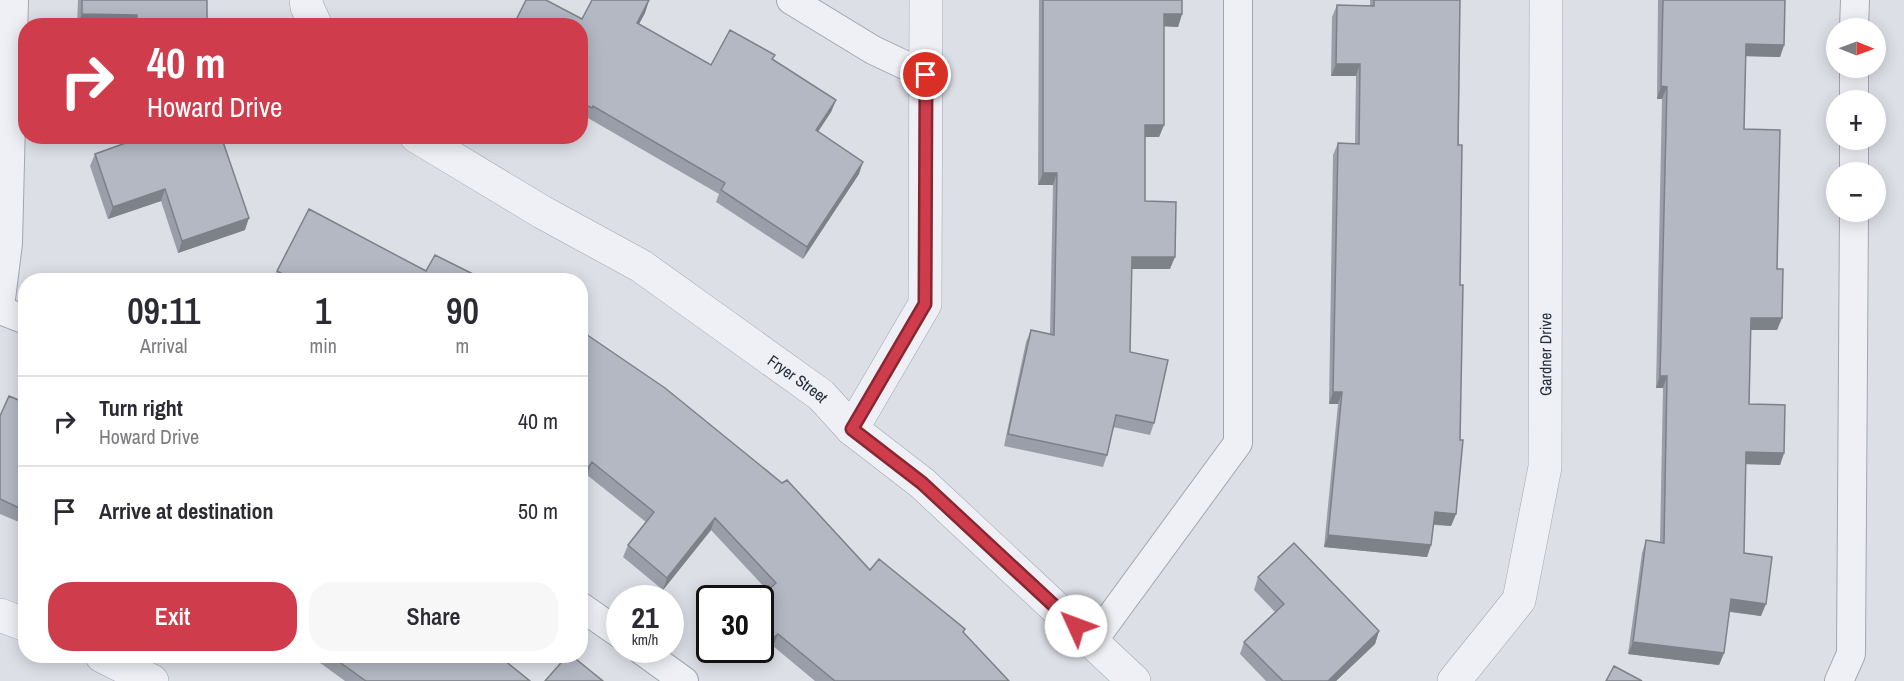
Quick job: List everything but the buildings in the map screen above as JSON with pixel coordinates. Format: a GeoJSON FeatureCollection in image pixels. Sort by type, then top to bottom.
{"type":"FeatureCollection","features":[{"type":"Feature","properties":{"kind":"street"},"geometry":{"type":"LineString","coordinates":[[306,0],[312,18]]}},
{"type":"Feature","properties":{"kind":"street"},"geometry":{"type":"LineString","coordinates":[[852,429],[925,304],[926,0]]}},
{"type":"Feature","properties":{"kind":"street","name":"Gardner Drive"},"geometry":{"type":"LineString","coordinates":[[1454,681],[1519,600],[1545,467],[1546,0]]}},
{"type":"Feature","properties":{"kind":"street","name":"Fryer Street"},"geometry":{"type":"LineString","coordinates":[[429,144],[542,212],[641,266],[821,395],[852,429],[922,483],[1134,681]]}},
{"type":"Feature","properties":{"kind":"street"},"geometry":{"type":"LineString","coordinates":[[0,615],[18,622]]}},
{"type":"Feature","properties":{"kind":"street"},"geometry":{"type":"LineString","coordinates":[[116,663],[152,681]]}},
{"type":"Feature","properties":{"kind":"lane"},"geometry":{"type":"LineString","coordinates":[[14,0],[8,243],[0,308],[18,316]]}},
{"type":"Feature","properties":{"kind":"lane"},"geometry":{"type":"LineString","coordinates":[[791,0],[873,50],[926,75]]}},
{"type":"Feature","properties":{"kind":"lane"},"geometry":{"type":"LineString","coordinates":[[1093,641],[1238,443],[1238,0]]}},
{"type":"Feature","properties":{"kind":"lane"},"geometry":{"type":"LineString","coordinates":[[1854,18],[1855,0]]}},
{"type":"Feature","properties":{"kind":"lane"},"geometry":{"type":"LineString","coordinates":[[1839,681],[1851,654],[1854,222]]}},
{"type":"Feature","properties":{"kind":"lane"},"geometry":{"type":"LineString","coordinates":[[588,612],[606,624]]}},
{"type":"Feature","properties":{"kind":"lane"},"geometry":{"type":"LineString","coordinates":[[659,663],[684,681]]}},
{"type":"Feature","properties":{"kind":"route"},"geometry":{"type":"LineString","coordinates":[[926,75],[925,304],[852,429],[922,483],[1076,626]]}}]}
